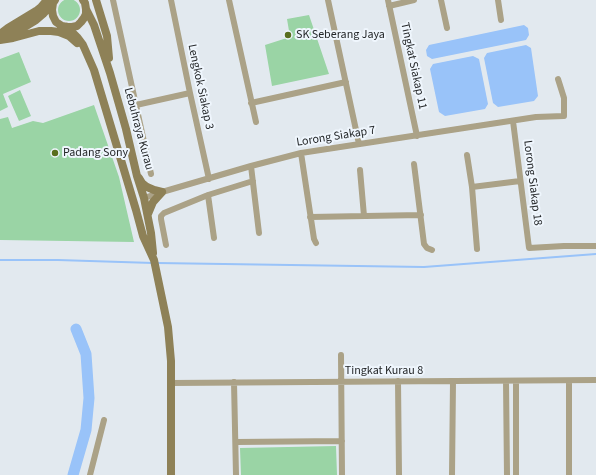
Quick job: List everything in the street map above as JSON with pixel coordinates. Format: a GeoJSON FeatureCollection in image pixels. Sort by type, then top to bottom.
{"type":"FeatureCollection","features":[{"type":"Feature","properties":{"kind":"street"},"geometry":{"type":"LineString","coordinates":[[96,0],[107,36],[110,73]]}},
{"type":"Feature","properties":{"kind":"street"},"geometry":{"type":"LineString","coordinates":[[113,0],[151,174]]}},
{"type":"Feature","properties":{"kind":"street","name":"Lengkok Siakap 3"},"geometry":{"type":"LineString","coordinates":[[171,0],[209,179]]}},
{"type":"Feature","properties":{"kind":"street"},"geometry":{"type":"LineString","coordinates":[[229,0],[256,122]]}},
{"type":"Feature","properties":{"kind":"street"},"geometry":{"type":"LineString","coordinates":[[328,0],[359,144]]}},
{"type":"Feature","properties":{"kind":"street"},"geometry":{"type":"LineString","coordinates":[[389,3],[414,0]]}},
{"type":"Feature","properties":{"kind":"street"},"geometry":{"type":"LineString","coordinates":[[441,0],[447,28]]}},
{"type":"Feature","properties":{"kind":"street"},"geometry":{"type":"LineString","coordinates":[[498,0],[501,20]]}},
{"type":"Feature","properties":{"kind":"street"},"geometry":{"type":"LineString","coordinates":[[0,39],[18,31],[36,20],[44,14],[52,1]]}},
{"type":"Feature","properties":{"kind":"street"},"geometry":{"type":"LineString","coordinates":[[0,34],[52,1]]}},
{"type":"Feature","properties":{"kind":"street","name":"Lebuhraya Kurau"},"geometry":{"type":"LineString","coordinates":[[52,1],[53,16],[56,22],[77,36],[84,44],[91,60],[143,236],[154,260]]}},
{"type":"Feature","properties":{"kind":"street"},"geometry":{"type":"LineString","coordinates":[[18,31],[47,26],[77,26],[86,14],[85,3]]}},
{"type":"Feature","properties":{"kind":"street","name":"Lebuhraya Kurau"},"geometry":{"type":"LineString","coordinates":[[85,3],[110,73],[148,215],[154,260],[168,327],[171,383],[171,475]]}},
{"type":"Feature","properties":{"kind":"street","name":"Tingkat Siakap 11"},"geometry":{"type":"LineString","coordinates":[[389,3],[417,136]]}},
{"type":"Feature","properties":{"kind":"street"},"geometry":{"type":"LineString","coordinates":[[0,39],[13,38],[39,32],[59,32],[69,36],[78,44],[91,60]]}},
{"type":"Feature","properties":{"kind":"street","name":"Lorong Siakap 7"},"geometry":{"type":"LineString","coordinates":[[144,198],[251,166],[301,153],[536,117],[564,116],[564,98],[558,80]]}},
{"type":"Feature","properties":{"kind":"street"},"geometry":{"type":"LineString","coordinates":[[251,103],[346,82]]}},
{"type":"Feature","properties":{"kind":"street"},"geometry":{"type":"LineString","coordinates":[[136,105],[190,94]]}},
{"type":"Feature","properties":{"kind":"street","name":"Lorong Siakap 18"},"geometry":{"type":"LineString","coordinates":[[513,121],[529,248],[596,246]]}},
{"type":"Feature","properties":{"kind":"street"},"geometry":{"type":"LineString","coordinates":[[113,133],[116,137],[120,138],[125,135],[126,129]]}},
{"type":"Feature","properties":{"kind":"street"},"geometry":{"type":"LineString","coordinates":[[301,153],[310,217],[316,243]]}},
{"type":"Feature","properties":{"kind":"street"},"geometry":{"type":"LineString","coordinates":[[467,155],[472,187],[478,249]]}},
{"type":"Feature","properties":{"kind":"street"},"geometry":{"type":"LineString","coordinates":[[121,161],[132,174],[137,194],[144,198]]}},
{"type":"Feature","properties":{"kind":"street"},"geometry":{"type":"LineString","coordinates":[[414,164],[424,244],[427,248],[432,250]]}},
{"type":"Feature","properties":{"kind":"street"},"geometry":{"type":"LineString","coordinates":[[251,166],[259,233]]}},
{"type":"Feature","properties":{"kind":"street"},"geometry":{"type":"LineString","coordinates":[[360,170],[364,216]]}},
{"type":"Feature","properties":{"kind":"street"},"geometry":{"type":"LineString","coordinates":[[137,176],[147,187],[162,192]]}},
{"type":"Feature","properties":{"kind":"street"},"geometry":{"type":"LineString","coordinates":[[166,245],[161,216],[164,213],[208,194],[253,181]]}},
{"type":"Feature","properties":{"kind":"street"},"geometry":{"type":"LineString","coordinates":[[472,187],[520,181]]}},
{"type":"Feature","properties":{"kind":"street"},"geometry":{"type":"LineString","coordinates":[[148,215],[152,202],[162,192]]}},
{"type":"Feature","properties":{"kind":"street"},"geometry":{"type":"LineString","coordinates":[[208,194],[214,238]]}},
{"type":"Feature","properties":{"kind":"street"},"geometry":{"type":"LineString","coordinates":[[310,217],[421,215]]}},
{"type":"Feature","properties":{"kind":"street"},"geometry":{"type":"LineString","coordinates":[[341,356],[342,475]]}},
{"type":"Feature","properties":{"kind":"street","name":"Tingkat Kurau 8"},"geometry":{"type":"LineString","coordinates":[[171,383],[596,380]]}},
{"type":"Feature","properties":{"kind":"street"},"geometry":{"type":"LineString","coordinates":[[452,475],[453,381]]}},
{"type":"Feature","properties":{"kind":"street"},"geometry":{"type":"LineString","coordinates":[[506,381],[507,474]]}},
{"type":"Feature","properties":{"kind":"street"},"geometry":{"type":"LineString","coordinates":[[516,381],[516,474]]}},
{"type":"Feature","properties":{"kind":"street"},"geometry":{"type":"LineString","coordinates":[[569,381],[570,475]]}},
{"type":"Feature","properties":{"kind":"street"},"geometry":{"type":"LineString","coordinates":[[234,382],[236,475]]}},
{"type":"Feature","properties":{"kind":"street"},"geometry":{"type":"LineString","coordinates":[[398,382],[399,475]]}},
{"type":"Feature","properties":{"kind":"street"},"geometry":{"type":"LineString","coordinates":[[90,475],[104,420]]}},
{"type":"Feature","properties":{"kind":"street"},"geometry":{"type":"LineString","coordinates":[[236,442],[342,442]]}},
{"type":"Feature","properties":{"kind":"green space"},"geometry":{"type":"Polygon","coordinates":[[[69,-1],[73,0],[79,6],[79,14],[73,20],[69,21],[65,20],[59,14],[58,10],[59,6],[65,0],[69,-1]]]}},
{"type":"Feature","properties":{"kind":"green space"},"geometry":{"type":"Polygon","coordinates":[[[309,15],[329,74],[272,86],[265,45],[290,37],[287,19],[309,15]]]}},
{"type":"Feature","properties":{"kind":"green space"},"geometry":{"type":"Polygon","coordinates":[[[19,52],[31,82],[3,94],[8,107],[0,111],[0,59],[19,52]]]}},
{"type":"Feature","properties":{"kind":"green space"},"geometry":{"type":"Polygon","coordinates":[[[20,90],[31,116],[19,121],[8,96],[20,90]]]}},
{"type":"Feature","properties":{"kind":"green space","name":"Padang Sony"},"geometry":{"type":"Polygon","coordinates":[[[94,105],[119,177],[134,242],[0,240],[0,119],[8,117],[12,128],[33,121],[43,123],[94,105]]]}},
{"type":"Feature","properties":{"kind":"green space"},"geometry":{"type":"Polygon","coordinates":[[[336,446],[337,475],[241,475],[240,448],[336,446]]]}},
{"type":"Feature","properties":{"kind":"water"},"geometry":{"type":"Polygon","coordinates":[[[524,25],[528,28],[529,35],[526,40],[432,59],[427,56],[426,50],[429,45],[524,25]]]}},
{"type":"Feature","properties":{"kind":"water"},"geometry":{"type":"Polygon","coordinates":[[[526,45],[531,48],[538,96],[534,101],[498,107],[493,103],[484,58],[487,53],[526,45]]]}},
{"type":"Feature","properties":{"kind":"water"},"geometry":{"type":"Polygon","coordinates":[[[473,56],[479,59],[488,104],[485,109],[445,116],[439,112],[430,69],[433,64],[473,56]]]}},
{"type":"Feature","properties":{"kind":"waterway"},"geometry":{"type":"LineString","coordinates":[[157,263],[424,267],[596,254]]}},
{"type":"Feature","properties":{"kind":"waterway"},"geometry":{"type":"LineString","coordinates":[[0,260],[153,263]]}},
{"type":"Feature","properties":{"kind":"waterway"},"geometry":{"type":"LineString","coordinates":[[73,475],[86,430],[89,398],[86,354],[76,329]]}},
{"type":"Feature","properties":{"kind":"place","name":"SK Seberang Jaya"},"geometry":{"type":"Point","coordinates":[288,35]}},
{"type":"Feature","properties":{"kind":"place","name":"Padang Sony"},"geometry":{"type":"Point","coordinates":[55,153]}}]}
